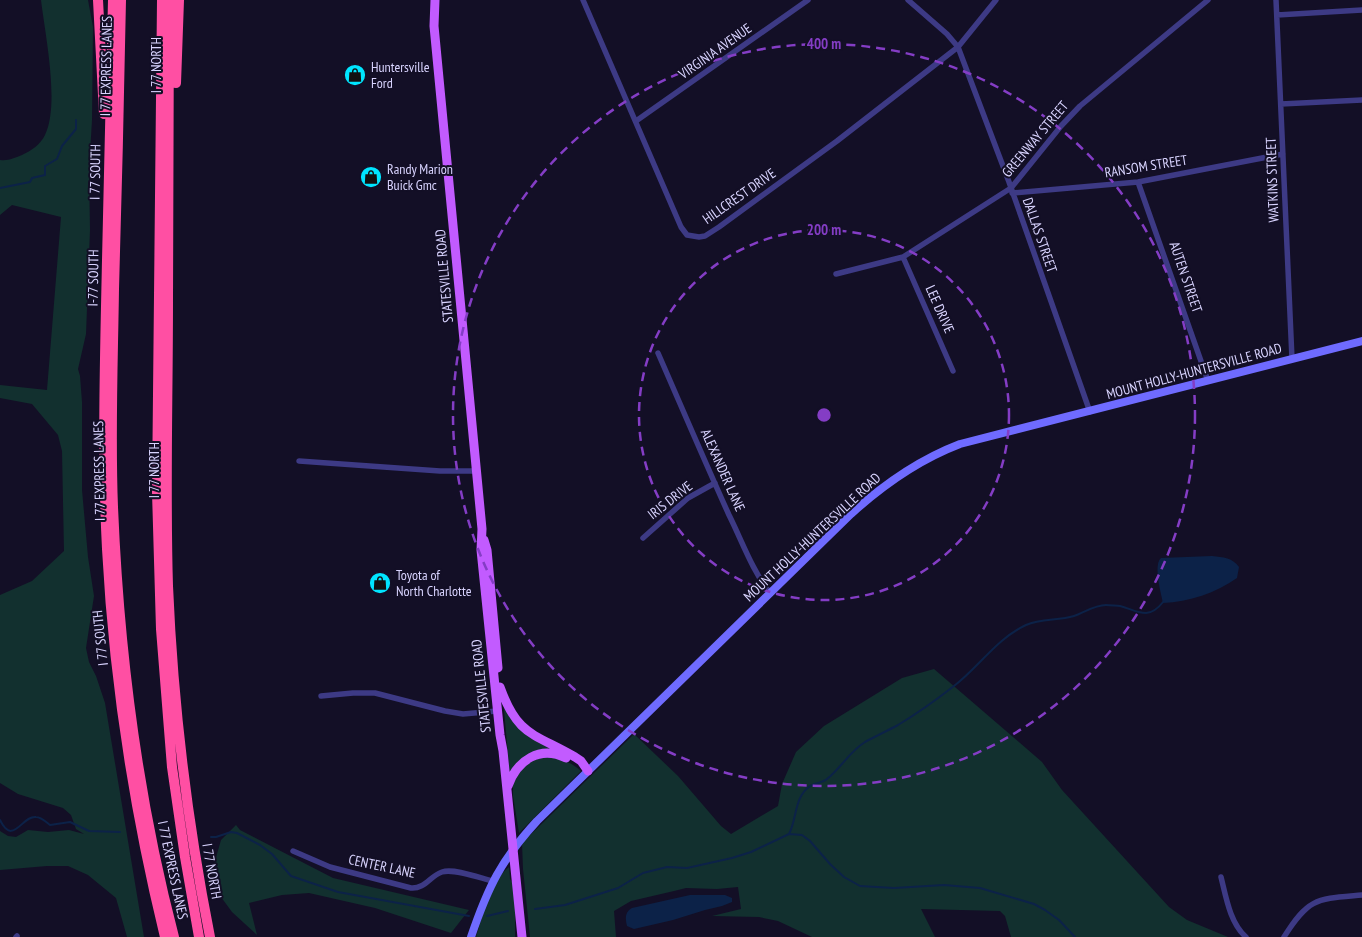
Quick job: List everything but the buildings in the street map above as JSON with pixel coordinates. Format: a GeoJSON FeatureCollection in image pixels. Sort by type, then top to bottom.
{"type":"FeatureCollection","features":[{"type":"Feature","properties":{"kind":"highway"},"geometry":{"type":"LineString","coordinates":[[98,0],[102,47],[108,225]]}},
{"type":"Feature","properties":{"kind":"highway","name":"I 77 SOUTH"},"geometry":{"type":"LineString","coordinates":[[108,225],[113,0]]}},
{"type":"Feature","properties":{"kind":"highway","name":"I 77 EXPRESS LANES"},"geometry":{"type":"LineString","coordinates":[[121,0],[112,413],[115,550],[122,640],[133,731],[156,865],[174,937]]}},
{"type":"Feature","properties":{"kind":"highway","name":"I 77 EXPRESS LANES"},"geometry":{"type":"LineString","coordinates":[[162,0],[158,483],[160,620],[172,767],[199,937]]}},
{"type":"Feature","properties":{"kind":"highway","name":"I 77 NORTH"},"geometry":{"type":"LineString","coordinates":[[170,0],[167,502],[170,628],[184,784],[210,937]]}},
{"type":"Feature","properties":{"kind":"highway"},"geometry":{"type":"LineString","coordinates":[[170,151],[174,130],[179,0]]}},
{"type":"Feature","properties":{"kind":"highway","name":"I-77 SOUTH"},"geometry":{"type":"LineString","coordinates":[[105,332],[108,225]]}},
{"type":"Feature","properties":{"kind":"highway","name":"I 77 SOUTH"},"geometry":{"type":"LineString","coordinates":[[105,332],[105,504],[114,641],[125,732],[134,786],[165,937]]}},
{"type":"Feature","properties":{"kind":"main road","name":"STATESVILLE ROAD"},"geometry":{"type":"LineString","coordinates":[[430,0],[434,20],[482,529],[487,550],[516,872],[520,937]]}},
{"type":"Feature","properties":{"kind":"main road","name":"STATESVILLE ROAD"},"geometry":{"type":"LineString","coordinates":[[434,20],[435,0]]}},
{"type":"Feature","properties":{"kind":"main road","name":"MOUNT HOLLY-HUNTERSVILLE ROAD"},"geometry":{"type":"LineString","coordinates":[[470,937],[492,881],[506,858],[521,839],[770,593],[868,498],[885,484],[915,464],[960,444],[1362,341]]}},
{"type":"Feature","properties":{"kind":"main road","name":"STATESVILLE ROAD"},"geometry":{"type":"LineString","coordinates":[[482,529],[480,550],[497,711],[504,751]]}},
{"type":"Feature","properties":{"kind":"main road"},"geometry":{"type":"LineString","coordinates":[[500,687],[511,713],[520,725],[531,734],[581,761],[588,771]]}},
{"type":"Feature","properties":{"kind":"main road"},"geometry":{"type":"LineString","coordinates":[[507,788],[512,774],[519,765],[527,759],[542,754],[562,756],[588,771]]}},
{"type":"Feature","properties":{"kind":"street","name":"HILLCREST DRIVE"},"geometry":{"type":"LineString","coordinates":[[583,0],[680,226],[687,234],[699,238],[719,227],[784,180],[958,47],[996,0]]}},
{"type":"Feature","properties":{"kind":"street","name":"VIRGINIA AVENUE"},"geometry":{"type":"LineString","coordinates":[[636,121],[808,0]]}},
{"type":"Feature","properties":{"kind":"street","name":"DALLAS STREET"},"geometry":{"type":"LineString","coordinates":[[908,0],[947,34],[958,47],[1090,412]]}},
{"type":"Feature","properties":{"kind":"street","name":"GREENWAY STREET"},"geometry":{"type":"LineString","coordinates":[[836,274],[903,257],[1011,191],[1061,126],[1080,106],[1208,0]]}},
{"type":"Feature","properties":{"kind":"street","name":"WATKINS STREET"},"geometry":{"type":"LineString","coordinates":[[1276,0],[1292,359]]}},
{"type":"Feature","properties":{"kind":"street"},"geometry":{"type":"LineString","coordinates":[[1277,15],[1362,10]]}},
{"type":"Feature","properties":{"kind":"street"},"geometry":{"type":"LineString","coordinates":[[1281,104],[1362,100]]}},
{"type":"Feature","properties":{"kind":"street","name":"RANSOM STREET"},"geometry":{"type":"LineString","coordinates":[[1011,191],[1138,182],[1283,154]]}},
{"type":"Feature","properties":{"kind":"street","name":"AUTEN STREET"},"geometry":{"type":"LineString","coordinates":[[1138,182],[1208,381]]}},
{"type":"Feature","properties":{"kind":"street","name":"LEE DRIVE"},"geometry":{"type":"LineString","coordinates":[[903,257],[953,371]]}},
{"type":"Feature","properties":{"kind":"street","name":"ALEXANDER LANE"},"geometry":{"type":"LineString","coordinates":[[658,353],[715,483],[759,577],[770,593]]}},
{"type":"Feature","properties":{"kind":"street"},"geometry":{"type":"LineString","coordinates":[[299,461],[440,471],[476,471]]}},
{"type":"Feature","properties":{"kind":"street","name":"IRIS DRIVE"},"geometry":{"type":"LineString","coordinates":[[643,538],[688,498],[715,483]]}},
{"type":"Feature","properties":{"kind":"street"},"geometry":{"type":"LineString","coordinates":[[321,696],[376,693],[446,712],[463,714],[497,711]]}},
{"type":"Feature","properties":{"kind":"street","name":"CENTER LANE"},"geometry":{"type":"LineString","coordinates":[[293,851],[330,867],[411,888],[422,886],[438,873],[447,871],[492,881]]}},
{"type":"Feature","properties":{"kind":"street"},"geometry":{"type":"LineString","coordinates":[[1222,877],[1234,921],[1246,937]]}},
{"type":"Feature","properties":{"kind":"street"},"geometry":{"type":"LineString","coordinates":[[1284,937],[1304,908],[1328,898],[1362,895]]}},
{"type":"Feature","properties":{"kind":"green space"},"geometry":{"type":"Polygon","coordinates":[[[41,0],[88,0],[93,27],[92,120],[89,170],[90,230],[86,334],[78,369],[82,402],[82,490],[88,557],[94,596],[86,648],[89,662],[105,703],[144,937],[127,937],[116,898],[88,875],[68,866],[0,870],[0,831],[8,836],[16,837],[28,830],[48,832],[69,830],[84,834],[76,829],[71,815],[63,808],[18,794],[0,783],[0,595],[32,581],[64,551],[62,451],[58,435],[32,404],[0,398],[0,385],[47,390],[61,217],[12,205],[0,215],[0,160],[14,158],[35,147],[45,135],[49,122],[51,106],[50,69],[41,0]]]}},
{"type":"Feature","properties":{"kind":"green space"},"geometry":{"type":"Polygon","coordinates":[[[934,669],[1042,762],[1062,790],[1169,907],[1187,920],[1228,937],[1011,937],[1005,916],[1000,911],[921,909],[935,937],[812,937],[778,921],[759,917],[712,916],[741,909],[738,887],[717,889],[686,888],[631,901],[614,911],[616,937],[530,937],[522,843],[634,734],[678,776],[721,826],[731,834],[778,806],[782,784],[796,752],[824,726],[902,678],[934,669]]]}},
{"type":"Feature","properties":{"kind":"green space"},"geometry":{"type":"Polygon","coordinates":[[[503,699],[507,712],[562,753],[548,751],[510,776],[503,699]]]}},
{"type":"Feature","properties":{"kind":"green space"},"geometry":{"type":"Polygon","coordinates":[[[546,756],[565,761],[581,771],[519,833],[513,796],[513,780],[527,763],[546,756]]]}},
{"type":"Feature","properties":{"kind":"green space"},"geometry":{"type":"Polygon","coordinates":[[[236,825],[240,830],[333,878],[469,910],[451,933],[375,908],[309,893],[282,895],[249,903],[257,935],[232,912],[221,897],[213,868],[221,840],[236,825]]]}},
{"type":"Feature","properties":{"kind":"green space"},"geometry":{"type":"Polygon","coordinates":[[[509,867],[510,879],[515,886],[515,937],[476,937],[492,889],[497,880],[509,867]]]}},
{"type":"Feature","properties":{"kind":"water"},"geometry":{"type":"Polygon","coordinates":[[[1212,556],[1227,558],[1237,564],[1239,567],[1237,578],[1202,596],[1183,601],[1163,603],[1158,573],[1161,558],[1212,556]]]}},
{"type":"Feature","properties":{"kind":"water"},"geometry":{"type":"Polygon","coordinates":[[[690,895],[725,895],[732,898],[732,902],[673,920],[634,929],[627,926],[626,916],[632,908],[690,895]]]}},
{"type":"Feature","properties":{"kind":"waterway"},"geometry":{"type":"LineString","coordinates":[[0,188],[30,182],[32,178],[45,175],[45,166],[57,159],[62,146],[76,129],[76,120]]}},
{"type":"Feature","properties":{"kind":"waterway"},"geometry":{"type":"LineString","coordinates":[[789,834],[798,802],[810,786],[827,779],[854,750],[865,742],[894,727],[947,691],[1015,631],[1032,623],[1068,618],[1102,605],[1120,606],[1149,613],[1164,601]]}},
{"type":"Feature","properties":{"kind":"waterway"},"geometry":{"type":"LineString","coordinates":[[0,820],[9,831],[18,828],[26,820],[36,817],[50,825],[70,822],[89,831],[120,832]]}},
{"type":"Feature","properties":{"kind":"waterway"},"geometry":{"type":"LineString","coordinates":[[211,837],[231,832],[237,833],[260,845],[272,854],[291,876],[338,892],[469,916]]}},
{"type":"Feature","properties":{"kind":"waterway"},"geometry":{"type":"LineString","coordinates":[[535,909],[565,905],[618,888],[643,873],[667,867],[687,868],[732,858],[751,852],[789,834],[802,835],[844,877],[860,886],[894,888],[944,885],[980,888],[1034,904],[1059,920],[1075,937]]}},
{"type":"Feature","properties":{"kind":"waterway"},"geometry":{"type":"LineString","coordinates":[[164,837],[169,837]]}},
{"type":"Feature","properties":{"kind":"waterway"},"geometry":{"type":"LineString","coordinates":[[487,916],[508,911]]}},
{"type":"Feature","properties":{"kind":"place","name":"Huntersville Ford"},"geometry":{"type":"Point","coordinates":[355,75]}},
{"type":"Feature","properties":{"kind":"place","name":"Randy Marion Buick Gmc"},"geometry":{"type":"Point","coordinates":[371,177]}},
{"type":"Feature","properties":{"kind":"place","name":"Toyota of North Charlotte"},"geometry":{"type":"Point","coordinates":[380,583]}}]}
